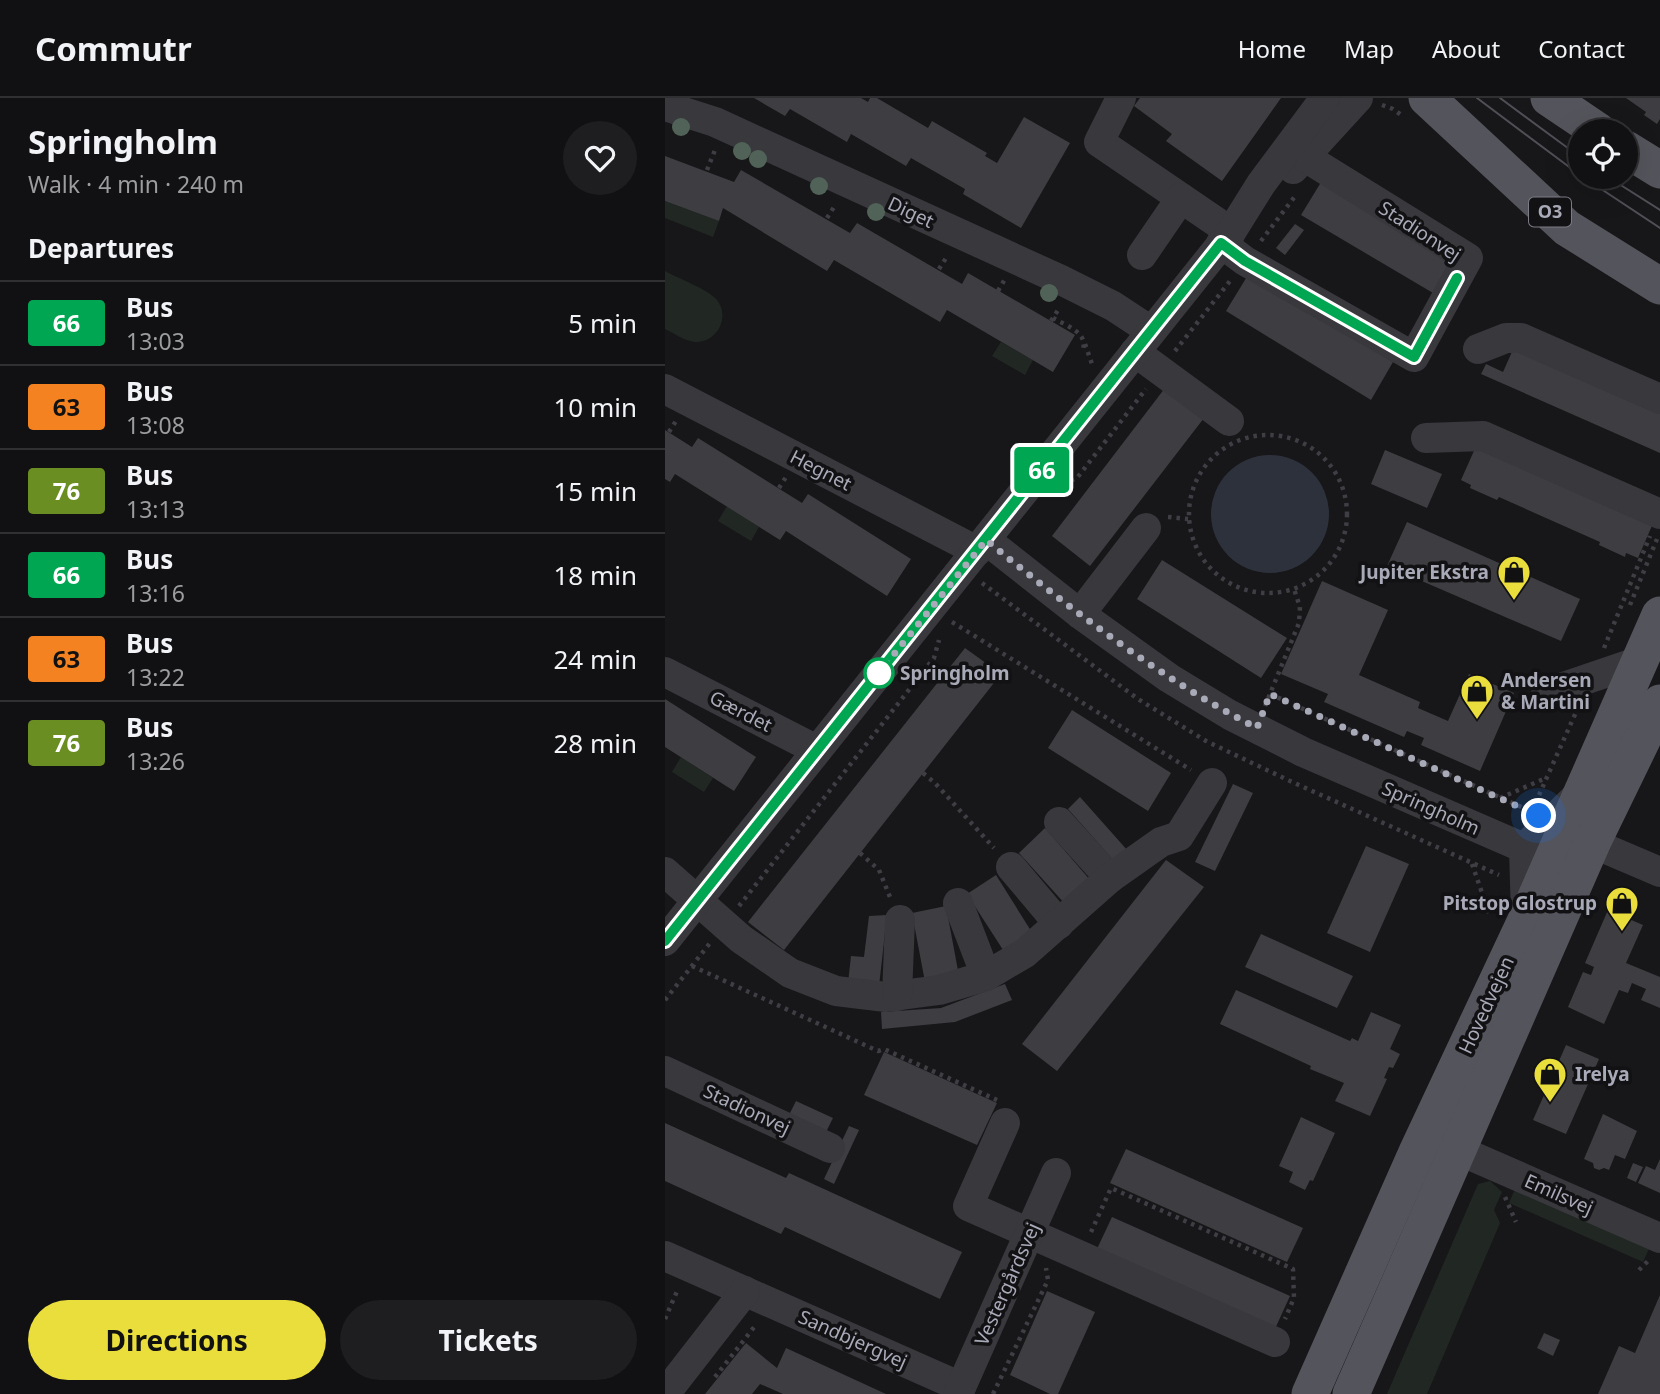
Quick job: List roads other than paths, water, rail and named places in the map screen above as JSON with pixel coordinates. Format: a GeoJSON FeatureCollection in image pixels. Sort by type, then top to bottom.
{"type":"FeatureCollection","features":[{"type":"Feature","properties":{"kind":"main road"},"geometry":{"type":"LineString","coordinates":[[1549,98],[1580,119]]}},
{"type":"Feature","properties":{"kind":"main road"},"geometry":{"type":"LineString","coordinates":[[1427,107],[1545,187],[1660,257]]}},
{"type":"Feature","properties":{"kind":"main road","name":"O3"},"geometry":{"type":"LineString","coordinates":[[1427,107],[1567,228],[1660,286]]}},
{"type":"Feature","properties":{"kind":"main road"},"geometry":{"type":"LineString","coordinates":[[1638,156],[1660,170]]}},
{"type":"Feature","properties":{"kind":"main road","name":"Hovedvejen"},"geometry":{"type":"LineString","coordinates":[[1310,1394],[1425,1136],[1586,787],[1660,615]]}},
{"type":"Feature","properties":{"kind":"main road","name":"Hovedvejen"},"geometry":{"type":"LineString","coordinates":[[1350,1394],[1593,843],[1660,703]]}},
{"type":"Feature","properties":{"kind":"street"},"geometry":{"type":"LineString","coordinates":[[1121,98],[1099,142],[1230,233]]}},
{"type":"Feature","properties":{"kind":"street"},"geometry":{"type":"LineString","coordinates":[[1230,233],[1261,184],[1325,98]]}},
{"type":"Feature","properties":{"kind":"street"},"geometry":{"type":"LineString","coordinates":[[665,941],[1230,233],[1305,157],[1358,98]]}},
{"type":"Feature","properties":{"kind":"street","name":"Diget"},"geometry":{"type":"LineString","coordinates":[[665,106],[715,121],[1113,306],[1143,341],[1229,421]]}},
{"type":"Feature","properties":{"kind":"street","name":"Stadionvej"},"geometry":{"type":"LineString","coordinates":[[1230,233],[1245,261],[1414,357],[1468,258],[1305,157]]}},
{"type":"Feature","properties":{"kind":"street"},"geometry":{"type":"LineString","coordinates":[[1142,255],[1181,198]]}},
{"type":"Feature","properties":{"kind":"street"},"geometry":{"type":"LineString","coordinates":[[1478,349],[1514,336],[1660,399]]}},
{"type":"Feature","properties":{"kind":"street","name":"Hegnet"},"geometry":{"type":"LineString","coordinates":[[665,389],[982,545]]}},
{"type":"Feature","properties":{"kind":"street"},"geometry":{"type":"LineString","coordinates":[[1426,438],[1483,436],[1660,514]]}},
{"type":"Feature","properties":{"kind":"street"},"geometry":{"type":"LineString","coordinates":[[1080,614],[1146,528]]}},
{"type":"Feature","properties":{"kind":"street","name":"Springholm"},"geometry":{"type":"LineString","coordinates":[[982,545],[1169,678],[1257,728],[1303,752],[1524,848]]}},
{"type":"Feature","properties":{"kind":"street"},"geometry":{"type":"LineString","coordinates":[[1546,693],[1640,661]]}},
{"type":"Feature","properties":{"kind":"street","name":"Gærdet"},"geometry":{"type":"LineString","coordinates":[[665,672],[817,750]]}},
{"type":"Feature","properties":{"kind":"street"},"geometry":{"type":"LineString","coordinates":[[665,872],[741,939],[790,973],[836,992],[885,998],[939,990],[986,976],[1025,953],[1110,878],[1161,842],[1179,836],[1207,780]]}},
{"type":"Feature","properties":{"kind":"street"},"geometry":{"type":"LineString","coordinates":[[1526,920],[1524,848],[1586,787]]}},
{"type":"Feature","properties":{"kind":"street"},"geometry":{"type":"LineString","coordinates":[[1059,822],[1110,878]]}},
{"type":"Feature","properties":{"kind":"street"},"geometry":{"type":"LineString","coordinates":[[1593,843],[1660,873]]}},
{"type":"Feature","properties":{"kind":"street"},"geometry":{"type":"LineString","coordinates":[[1011,867],[1059,924]]}},
{"type":"Feature","properties":{"kind":"street"},"geometry":{"type":"LineString","coordinates":[[958,903],[986,976]]}},
{"type":"Feature","properties":{"kind":"street"},"geometry":{"type":"LineString","coordinates":[[897,996],[900,920]]}},
{"type":"Feature","properties":{"kind":"street","name":"Stadionvej"},"geometry":{"type":"LineString","coordinates":[[665,1071],[830,1148]]}},
{"type":"Feature","properties":{"kind":"street"},"geometry":{"type":"LineString","coordinates":[[1005,1123],[968,1206],[1275,1342]]}},
{"type":"Feature","properties":{"kind":"street","name":"Emilsvej"},"geometry":{"type":"LineString","coordinates":[[1458,1150],[1660,1238]]}},
{"type":"Feature","properties":{"kind":"street","name":"Vestergårdsvej"},"geometry":{"type":"LineString","coordinates":[[960,1391],[1055,1244],[1056,1173]]}},
{"type":"Feature","properties":{"kind":"street","name":"Sandbjergvej"},"geometry":{"type":"LineString","coordinates":[[665,1256],[960,1391]]}},
{"type":"Feature","properties":{"kind":"street"},"geometry":{"type":"LineString","coordinates":[[666,1394],[745,1291]]}},
{"type":"Feature","properties":{"kind":"tram line"},"geometry":{"type":"LineString","coordinates":[[1477,98],[1568,166]]}},
{"type":"Feature","properties":{"kind":"tram line"},"geometry":{"type":"LineString","coordinates":[[1500,98],[1568,148]]}},
{"type":"Feature","properties":{"kind":"tram line"},"geometry":{"type":"LineString","coordinates":[[1601,189],[1660,228]]}},
{"type":"Feature","properties":{"kind":"tram line"},"geometry":{"type":"LineString","coordinates":[[1627,189],[1660,210]]}},
{"type":"Feature","properties":{"kind":"place","name":"Jupiter Ekstra"},"geometry":{"type":"Point","coordinates":[1514,602]}},
{"type":"Feature","properties":{"kind":"place","name":"Springholm"},"geometry":{"type":"Point","coordinates":[879,673]}},
{"type":"Feature","properties":{"kind":"place","name":"Andersen & Martini"},"geometry":{"type":"Point","coordinates":[1477,721]}},
{"type":"Feature","properties":{"kind":"place","name":"Pitstop Glostrup"},"geometry":{"type":"Point","coordinates":[1622,933]}},
{"type":"Feature","properties":{"kind":"place","name":"Irelya"},"geometry":{"type":"Point","coordinates":[1550,1104]}}]}
